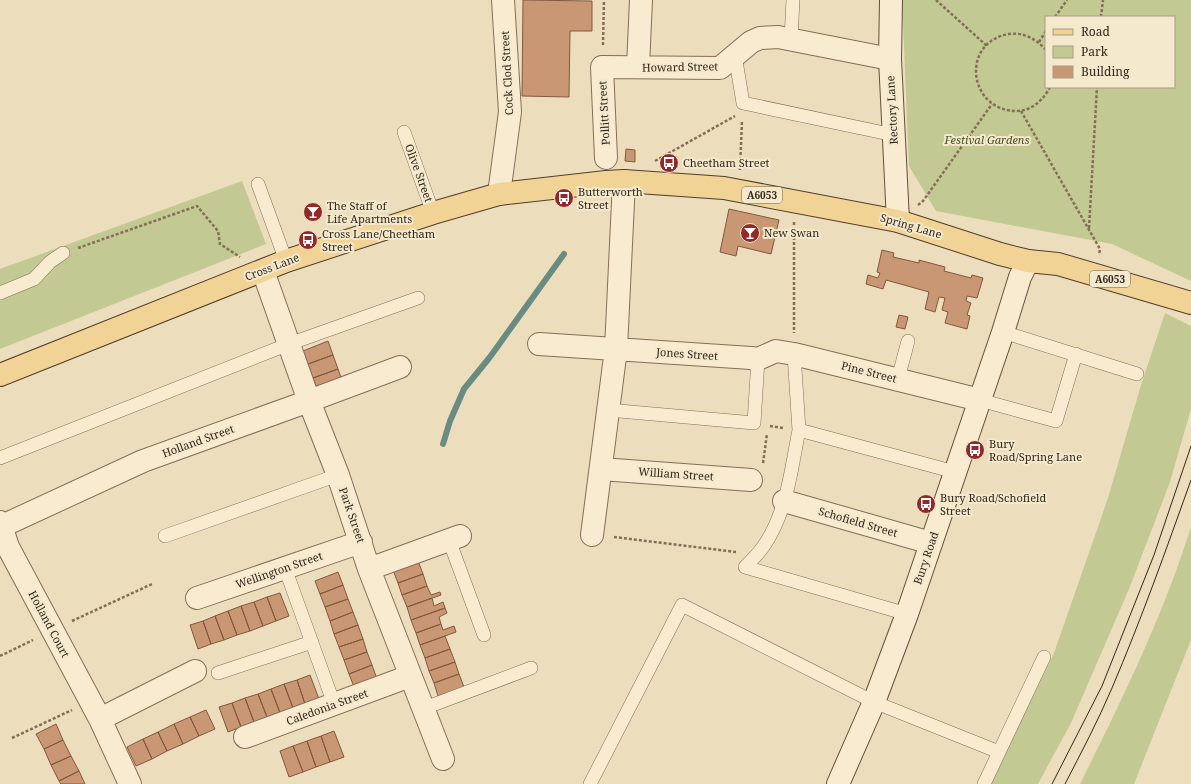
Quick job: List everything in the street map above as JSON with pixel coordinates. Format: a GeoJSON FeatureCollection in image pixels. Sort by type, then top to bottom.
{"type":"FeatureCollection","features":[{"type":"Feature","properties":{"kind":"main road","name":"Cross Lane"},"geometry":{"type":"LineString","coordinates":[[0,375],[286,261],[434,213],[499,194],[624,181]]}},
{"type":"Feature","properties":{"kind":"main road","name":"Spring Lane"},"geometry":{"type":"LineString","coordinates":[[624,181],[724,188],[898,221],[1000,254],[1028,261],[1058,264],[1191,303]]}},
{"type":"Feature","properties":{"kind":"street","name":"Cock Clod Street"},"geometry":{"type":"LineString","coordinates":[[499,194],[510,112],[503,0]]}},
{"type":"Feature","properties":{"kind":"street"},"geometry":{"type":"LineString","coordinates":[[638,67],[641,0]]}},
{"type":"Feature","properties":{"kind":"street","name":"Rectory Lane"},"geometry":{"type":"LineString","coordinates":[[891,0],[890,59],[898,221]]}},
{"type":"Feature","properties":{"kind":"street","name":"Howard Street"},"geometry":{"type":"LineString","coordinates":[[602,67],[720,68],[751,42],[760,38],[778,37],[890,59]]}},
{"type":"Feature","properties":{"kind":"street","name":"Pollitt Street"},"geometry":{"type":"LineString","coordinates":[[602,67],[606,158]]}},
{"type":"Feature","properties":{"kind":"street"},"geometry":{"type":"LineString","coordinates":[[592,535],[616,349],[624,181]]}},
{"type":"Feature","properties":{"kind":"street","name":"Bury Road"},"geometry":{"type":"LineString","coordinates":[[838,784],[874,702],[907,614],[1003,332],[1020,277],[1028,261]]}},
{"type":"Feature","properties":{"kind":"street","name":"Park Street"},"geometry":{"type":"LineString","coordinates":[[262,271],[309,401],[338,475],[369,569],[442,759]]}},
{"type":"Feature","properties":{"kind":"street","name":"Jones Street"},"geometry":{"type":"LineString","coordinates":[[539,344],[758,359]]}},
{"type":"Feature","properties":{"kind":"street","name":"Pine Street"},"geometry":{"type":"LineString","coordinates":[[758,359],[776,351],[794,354],[980,400]]}},
{"type":"Feature","properties":{"kind":"street","name":"Holland Street"},"geometry":{"type":"LineString","coordinates":[[1,525],[142,461],[400,367]]}},
{"type":"Feature","properties":{"kind":"street","name":"William Street"},"geometry":{"type":"LineString","coordinates":[[601,469],[757,474]]}},
{"type":"Feature","properties":{"kind":"street","name":"Schofield Street"},"geometry":{"type":"LineString","coordinates":[[784,501],[931,543]]}},
{"type":"Feature","properties":{"kind":"street","name":"Holland Court"},"geometry":{"type":"LineString","coordinates":[[1,525],[8,547],[96,710],[130,784]]}},
{"type":"Feature","properties":{"kind":"street"},"geometry":{"type":"LineString","coordinates":[[369,569],[454,538]]}},
{"type":"Feature","properties":{"kind":"street","name":"Wellington Street"},"geometry":{"type":"LineString","coordinates":[[197,598],[361,542]]}},
{"type":"Feature","properties":{"kind":"street"},"geometry":{"type":"LineString","coordinates":[[96,710],[195,672]]}},
{"type":"Feature","properties":{"kind":"street","name":"Caledonia Street"},"geometry":{"type":"LineString","coordinates":[[245,737],[410,676]]}},
{"type":"Feature","properties":{"kind":"lane"},"geometry":{"type":"LineString","coordinates":[[791,39],[793,0]]}},
{"type":"Feature","properties":{"kind":"lane"},"geometry":{"type":"LineString","coordinates":[[735,54],[742,107],[894,134]]}},
{"type":"Feature","properties":{"kind":"lane","name":"Olive Street"},"geometry":{"type":"LineString","coordinates":[[404,132],[434,213]]}},
{"type":"Feature","properties":{"kind":"lane"},"geometry":{"type":"LineString","coordinates":[[258,184],[286,261]]}},
{"type":"Feature","properties":{"kind":"lane"},"geometry":{"type":"LineString","coordinates":[[0,293],[34,280],[50,262],[62,253]]}},
{"type":"Feature","properties":{"kind":"lane"},"geometry":{"type":"LineString","coordinates":[[0,458],[288,344],[418,298]]}},
{"type":"Feature","properties":{"kind":"lane"},"geometry":{"type":"LineString","coordinates":[[1003,332],[1137,374]]}},
{"type":"Feature","properties":{"kind":"lane"},"geometry":{"type":"LineString","coordinates":[[898,379],[908,341]]}},
{"type":"Feature","properties":{"kind":"lane"},"geometry":{"type":"LineString","coordinates":[[794,354],[799,430],[784,501],[774,529],[763,548],[744,567],[907,614]]}},
{"type":"Feature","properties":{"kind":"lane"},"geometry":{"type":"LineString","coordinates":[[980,400],[1056,421],[1076,354]]}},
{"type":"Feature","properties":{"kind":"lane"},"geometry":{"type":"LineString","coordinates":[[608,410],[754,423],[758,359]]}},
{"type":"Feature","properties":{"kind":"lane"},"geometry":{"type":"LineString","coordinates":[[799,430],[955,472]]}},
{"type":"Feature","properties":{"kind":"lane"},"geometry":{"type":"LineString","coordinates":[[165,536],[338,475]]}},
{"type":"Feature","properties":{"kind":"lane"},"geometry":{"type":"LineString","coordinates":[[454,538],[484,635]]}},
{"type":"Feature","properties":{"kind":"lane"},"geometry":{"type":"LineString","coordinates":[[285,568],[334,704]]}},
{"type":"Feature","properties":{"kind":"lane"},"geometry":{"type":"LineString","coordinates":[[590,784],[682,605],[874,702],[999,752]]}},
{"type":"Feature","properties":{"kind":"lane"},"geometry":{"type":"LineString","coordinates":[[218,673],[312,642]]}},
{"type":"Feature","properties":{"kind":"lane"},"geometry":{"type":"LineString","coordinates":[[984,784],[1044,657]]}},
{"type":"Feature","properties":{"kind":"lane"},"geometry":{"type":"LineString","coordinates":[[422,709],[531,668]]}},
{"type":"Feature","properties":{"kind":"path"},"geometry":{"type":"LineString","coordinates":[[602,67],[604,0]]}},
{"type":"Feature","properties":{"kind":"path"},"geometry":{"type":"LineString","coordinates":[[936,0],[986,46]]}},
{"type":"Feature","properties":{"kind":"path"},"geometry":{"type":"LineString","coordinates":[[1056,16],[1067,0]]}},
{"type":"Feature","properties":{"kind":"path"},"geometry":{"type":"LineString","coordinates":[[1102,0],[1102,16]]}},
{"type":"Feature","properties":{"kind":"path"},"geometry":{"type":"LineString","coordinates":[[1039,42],[1045,33]]}},
{"type":"Feature","properties":{"kind":"path"},"geometry":{"type":"LineString","coordinates":[[1045,49],[1039,42],[1027,36],[1015,34],[1002,36],[991,41],[982,51],[977,63],[976,75],[979,88],[986,99],[992,104],[1008,111],[1021,111],[1033,107],[1043,99],[1049,88]]}},
{"type":"Feature","properties":{"kind":"path"},"geometry":{"type":"LineString","coordinates":[[1089,229],[1097,88]]}},
{"type":"Feature","properties":{"kind":"path"},"geometry":{"type":"LineString","coordinates":[[898,221],[923,201],[992,104]]}},
{"type":"Feature","properties":{"kind":"path"},"geometry":{"type":"LineString","coordinates":[[650,164],[742,107]]}},
{"type":"Feature","properties":{"kind":"path"},"geometry":{"type":"LineString","coordinates":[[740,191],[742,107]]}},
{"type":"Feature","properties":{"kind":"path"},"geometry":{"type":"LineString","coordinates":[[1021,111],[1100,249],[1097,276]]}},
{"type":"Feature","properties":{"kind":"path"},"geometry":{"type":"LineString","coordinates":[[794,354],[794,221],[796,201]]}},
{"type":"Feature","properties":{"kind":"path"},"geometry":{"type":"LineString","coordinates":[[62,253],[197,206],[218,231],[220,244],[262,271]]}},
{"type":"Feature","properties":{"kind":"path"},"geometry":{"type":"LineString","coordinates":[[757,474],[768,426],[799,430]]}},
{"type":"Feature","properties":{"kind":"path"},"geometry":{"type":"LineString","coordinates":[[592,535],[756,555]]}},
{"type":"Feature","properties":{"kind":"path"},"geometry":{"type":"LineString","coordinates":[[0,656],[152,584]]}},
{"type":"Feature","properties":{"kind":"path"},"geometry":{"type":"LineString","coordinates":[[12,738],[96,710]]}},
{"type":"Feature","properties":{"kind":"green space","name":"Festival Gardens"},"geometry":{"type":"Polygon","coordinates":[[[902,0],[1191,0],[1191,281],[1112,244],[936,211],[909,166],[902,0]]]}},
{"type":"Feature","properties":{"kind":"green space"},"geometry":{"type":"Polygon","coordinates":[[[242,181],[266,244],[0,349],[0,269],[242,181]]]}},
{"type":"Feature","properties":{"kind":"green space"},"geometry":{"type":"Polygon","coordinates":[[[1165,313],[1191,326],[1191,409],[1170,482],[1129,589],[1071,723],[1038,784],[991,784],[1054,653],[1108,498],[1141,385],[1165,313]]]}},
{"type":"Feature","properties":{"kind":"green space"},"geometry":{"type":"Polygon","coordinates":[[[1191,527],[1191,640],[1134,784],[1080,784],[1155,625],[1191,527]]]}},
{"type":"Feature","properties":{"kind":"building"},"geometry":{"type":"Polygon","coordinates":[[[523,0],[592,1],[592,31],[570,31],[569,97],[522,96],[523,0]]]}},
{"type":"Feature","properties":{"kind":"building"},"geometry":{"type":"Polygon","coordinates":[[[626,149],[635,150],[635,162],[625,161],[626,149]]]}},
{"type":"Feature","properties":{"kind":"building","name":"New Swan"},"geometry":{"type":"Polygon","coordinates":[[[729,209],[779,220],[771,254],[738,246],[736,256],[720,252],[729,209]]]}},
{"type":"Feature","properties":{"kind":"building"},"geometry":{"type":"Polygon","coordinates":[[[882,250],[894,253],[893,257],[919,263],[919,260],[945,267],[944,271],[971,278],[972,275],[983,278],[977,298],[967,296],[966,301],[971,303],[967,315],[970,316],[967,329],[945,323],[948,312],[942,310],[945,298],[939,297],[935,312],[925,309],[929,292],[886,280],[883,289],[866,284],[868,275],[878,278],[880,273],[877,272],[882,250]]]}},
{"type":"Feature","properties":{"kind":"building"},"geometry":{"type":"Polygon","coordinates":[[[899,315],[908,317],[905,329],[896,327],[899,315]]]}},
{"type":"Feature","properties":{"kind":"building"},"geometry":{"type":"Polygon","coordinates":[[[328,341],[333,355],[308,364],[303,351],[328,341]]]}},
{"type":"Feature","properties":{"kind":"building"},"geometry":{"type":"Polygon","coordinates":[[[333,355],[338,369],[313,378],[308,364],[333,355]]]}},
{"type":"Feature","properties":{"kind":"building"},"geometry":{"type":"Polygon","coordinates":[[[338,369],[343,383],[318,391],[313,378],[338,369]]]}},
{"type":"Feature","properties":{"kind":"building"},"geometry":{"type":"Polygon","coordinates":[[[418,561],[423,574],[398,583],[393,570],[418,561]]]}},
{"type":"Feature","properties":{"kind":"building"},"geometry":{"type":"Polygon","coordinates":[[[338,572],[343,585],[320,594],[315,581],[338,572]]]}},
{"type":"Feature","properties":{"kind":"building"},"geometry":{"type":"Polygon","coordinates":[[[423,574],[427,586],[402,595],[398,583],[423,574]]]}},
{"type":"Feature","properties":{"kind":"building"},"geometry":{"type":"Polygon","coordinates":[[[343,585],[348,599],[325,607],[320,594],[343,585]]]}},
{"type":"Feature","properties":{"kind":"building"},"geometry":{"type":"Polygon","coordinates":[[[427,586],[431,595],[440,592],[441,595],[407,607],[402,595],[427,586]]]}},
{"type":"Feature","properties":{"kind":"building"},"geometry":{"type":"Polygon","coordinates":[[[280,593],[289,616],[276,621],[267,597],[280,593]]]}},
{"type":"Feature","properties":{"kind":"building"},"geometry":{"type":"Polygon","coordinates":[[[267,597],[276,621],[263,626],[254,602],[267,597]]]}},
{"type":"Feature","properties":{"kind":"building"},"geometry":{"type":"Polygon","coordinates":[[[432,598],[434,606],[443,602],[445,608],[411,620],[407,607],[432,598]]]}},
{"type":"Feature","properties":{"kind":"building"},"geometry":{"type":"Polygon","coordinates":[[[348,599],[353,612],[330,621],[325,607],[348,599]]]}},
{"type":"Feature","properties":{"kind":"building"},"geometry":{"type":"Polygon","coordinates":[[[254,602],[263,626],[250,631],[241,606],[254,602]]]}},
{"type":"Feature","properties":{"kind":"building"},"geometry":{"type":"Polygon","coordinates":[[[241,606],[250,631],[237,635],[228,611],[241,606]]]}},
{"type":"Feature","properties":{"kind":"building"},"geometry":{"type":"Polygon","coordinates":[[[445,608],[447,613],[439,617],[441,624],[416,633],[411,620],[445,608]]]}},
{"type":"Feature","properties":{"kind":"building"},"geometry":{"type":"Polygon","coordinates":[[[228,611],[237,635],[224,640],[215,616],[228,611]]]}},
{"type":"Feature","properties":{"kind":"building"},"geometry":{"type":"Polygon","coordinates":[[[353,612],[358,625],[334,634],[330,621],[353,612]]]}},
{"type":"Feature","properties":{"kind":"building"},"geometry":{"type":"Polygon","coordinates":[[[215,616],[224,640],[211,644],[203,621],[215,616]]]}},
{"type":"Feature","properties":{"kind":"building"},"geometry":{"type":"Polygon","coordinates":[[[203,621],[211,644],[198,649],[190,625],[203,621]]]}},
{"type":"Feature","properties":{"kind":"building"},"geometry":{"type":"Polygon","coordinates":[[[441,624],[443,630],[454,626],[456,632],[420,645],[416,633],[441,624]]]}},
{"type":"Feature","properties":{"kind":"building"},"geometry":{"type":"Polygon","coordinates":[[[358,625],[363,639],[339,647],[334,634],[358,625]]]}},
{"type":"Feature","properties":{"kind":"building"},"geometry":{"type":"Polygon","coordinates":[[[445,636],[450,649],[425,658],[420,645],[445,636]]]}},
{"type":"Feature","properties":{"kind":"building"},"geometry":{"type":"Polygon","coordinates":[[[363,639],[367,652],[344,660],[339,647],[363,639]]]}},
{"type":"Feature","properties":{"kind":"building"},"geometry":{"type":"Polygon","coordinates":[[[450,649],[455,662],[429,671],[425,658],[450,649]]]}},
{"type":"Feature","properties":{"kind":"building"},"geometry":{"type":"Polygon","coordinates":[[[367,652],[372,665],[349,674],[344,660],[367,652]]]}},
{"type":"Feature","properties":{"kind":"building"},"geometry":{"type":"Polygon","coordinates":[[[455,662],[459,674],[434,683],[429,671],[455,662]]]}},
{"type":"Feature","properties":{"kind":"building"},"geometry":{"type":"Polygon","coordinates":[[[372,665],[377,679],[354,687],[349,674],[372,665]]]}},
{"type":"Feature","properties":{"kind":"building"},"geometry":{"type":"Polygon","coordinates":[[[459,674],[464,687],[438,696],[434,683],[459,674]]]}},
{"type":"Feature","properties":{"kind":"building"},"geometry":{"type":"Polygon","coordinates":[[[310,675],[319,699],[305,704],[297,680],[310,675]]]}},
{"type":"Feature","properties":{"kind":"building"},"geometry":{"type":"Polygon","coordinates":[[[297,680],[305,704],[293,708],[284,684],[297,680]]]}},
{"type":"Feature","properties":{"kind":"building"},"geometry":{"type":"Polygon","coordinates":[[[284,684],[293,708],[280,713],[271,689],[284,684]]]}},
{"type":"Feature","properties":{"kind":"building"},"geometry":{"type":"Polygon","coordinates":[[[271,689],[280,713],[267,717],[258,694],[271,689]]]}},
{"type":"Feature","properties":{"kind":"building"},"geometry":{"type":"Polygon","coordinates":[[[258,694],[267,717],[254,722],[245,698],[258,694]]]}},
{"type":"Feature","properties":{"kind":"building"},"geometry":{"type":"Polygon","coordinates":[[[245,698],[254,722],[241,727],[232,703],[245,698]]]}},
{"type":"Feature","properties":{"kind":"building"},"geometry":{"type":"Polygon","coordinates":[[[232,703],[241,727],[228,732],[219,707],[232,703]]]}},
{"type":"Feature","properties":{"kind":"building"},"geometry":{"type":"Polygon","coordinates":[[[206,710],[215,729],[199,736],[190,717],[206,710]]]}},
{"type":"Feature","properties":{"kind":"building"},"geometry":{"type":"Polygon","coordinates":[[[190,717],[199,736],[183,744],[174,724],[190,717]]]}},
{"type":"Feature","properties":{"kind":"building"},"geometry":{"type":"Polygon","coordinates":[[[56,724],[63,740],[44,749],[36,734],[56,724]]]}},
{"type":"Feature","properties":{"kind":"building"},"geometry":{"type":"Polygon","coordinates":[[[174,724],[183,744],[167,751],[158,732],[174,724]]]}},
{"type":"Feature","properties":{"kind":"building"},"geometry":{"type":"Polygon","coordinates":[[[334,731],[344,757],[330,762],[321,736],[334,731]]]}},
{"type":"Feature","properties":{"kind":"building"},"geometry":{"type":"Polygon","coordinates":[[[158,732],[167,751],[152,759],[143,739],[158,732]]]}},
{"type":"Feature","properties":{"kind":"building"},"geometry":{"type":"Polygon","coordinates":[[[321,736],[330,762],[316,767],[307,741],[321,736]]]}},
{"type":"Feature","properties":{"kind":"building"},"geometry":{"type":"Polygon","coordinates":[[[143,739],[152,759],[136,766],[127,747],[143,739]]]}},
{"type":"Feature","properties":{"kind":"building"},"geometry":{"type":"Polygon","coordinates":[[[63,740],[71,756],[51,765],[44,749],[63,740]]]}},
{"type":"Feature","properties":{"kind":"building"},"geometry":{"type":"Polygon","coordinates":[[[307,741],[316,767],[303,772],[293,746],[307,741]]]}},
{"type":"Feature","properties":{"kind":"building"},"geometry":{"type":"Polygon","coordinates":[[[293,746],[303,772],[289,777],[280,751],[293,746]]]}},
{"type":"Feature","properties":{"kind":"building"},"geometry":{"type":"Polygon","coordinates":[[[71,756],[79,771],[59,781],[51,765],[71,756]]]}},
{"type":"Feature","properties":{"kind":"building"},"geometry":{"type":"Polygon","coordinates":[[[79,771],[85,784],[61,784],[59,781],[79,771]]]}},
{"type":"Feature","properties":{"kind":"waterway"},"geometry":{"type":"LineString","coordinates":[[443,444],[450,421],[464,389],[490,357],[564,254]]}},
{"type":"Feature","properties":{"kind":"tram line"},"geometry":{"type":"LineString","coordinates":[[1052,784],[1102,686],[1154,555],[1191,446]]}},
{"type":"Feature","properties":{"kind":"tram line"},"geometry":{"type":"LineString","coordinates":[[1065,784],[1101,713],[1123,662],[1191,480]]}},
{"type":"Feature","properties":{"kind":"place","name":"Cheetham Street"},"geometry":{"type":"Point","coordinates":[669,163]}},
{"type":"Feature","properties":{"kind":"place","name":"Butterworth Street"},"geometry":{"type":"Point","coordinates":[564,198]}},
{"type":"Feature","properties":{"kind":"place","name":"The Staff of Life Apartments"},"geometry":{"type":"Point","coordinates":[313,212]}},
{"type":"Feature","properties":{"kind":"place","name":"New Swan"},"geometry":{"type":"Point","coordinates":[750,233]}},
{"type":"Feature","properties":{"kind":"place","name":"Cross Lane/Cheetham Street"},"geometry":{"type":"Point","coordinates":[308,240]}},
{"type":"Feature","properties":{"kind":"place","name":"Bury Road/Spring Lane"},"geometry":{"type":"Point","coordinates":[975,450]}},
{"type":"Feature","properties":{"kind":"place","name":"Bury Road/Schofield Street"},"geometry":{"type":"Point","coordinates":[926,504]}}]}
